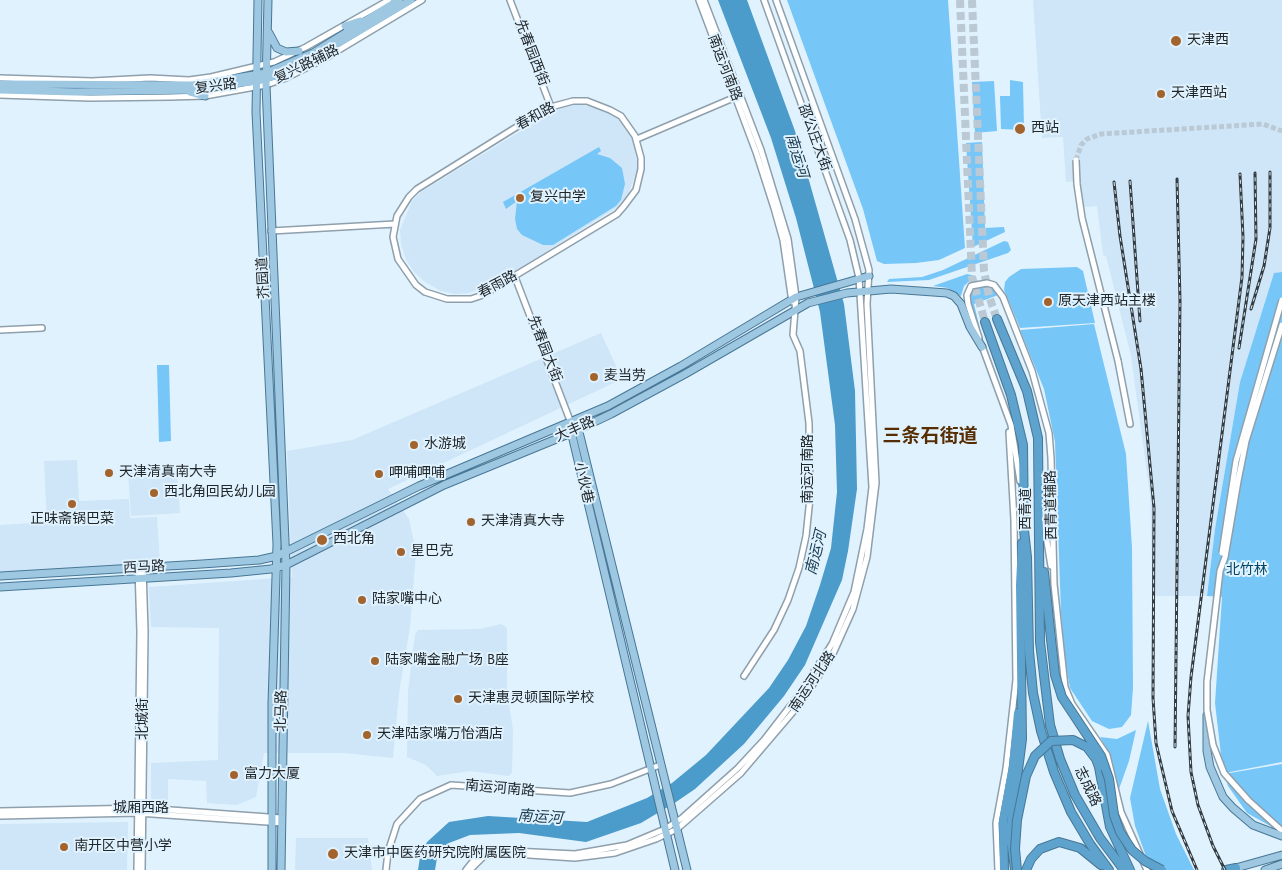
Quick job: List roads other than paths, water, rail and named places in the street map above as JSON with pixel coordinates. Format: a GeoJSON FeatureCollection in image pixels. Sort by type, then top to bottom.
{"type":"FeatureCollection","features":[{"type":"Feature","properties":{"kind":"highway","name":"西青道"},"geometry":{"type":"LineString","coordinates":[[997,319],[1027,391],[1038,438],[1040,642],[1047,706]]}},
{"type":"Feature","properties":{"kind":"highway","name":"西青道"},"geometry":{"type":"LineString","coordinates":[[985,322],[1019,422],[1023,445],[1029,651],[1036,708],[1046,751],[1061,789],[1080,827],[1108,870]]}},
{"type":"Feature","properties":{"kind":"highway"},"geometry":{"type":"LineString","coordinates":[[1016,870],[1010,832],[1022,740],[1021,560],[1024,530]]}},
{"type":"Feature","properties":{"kind":"highway"},"geometry":{"type":"LineString","coordinates":[[1040,534],[1055,675],[1062,697],[1101,756],[1108,779],[1114,815],[1120,832],[1132,850],[1144,861],[1162,870]]}},
{"type":"Feature","properties":{"kind":"highway"},"geometry":{"type":"LineString","coordinates":[[1004,870],[1003,822],[1013,766],[1021,689]]}},
{"type":"Feature","properties":{"kind":"highway","name":"志成路"},"geometry":{"type":"LineString","coordinates":[[1047,706],[1060,758],[1075,795],[1100,838],[1124,870]]}},
{"type":"Feature","properties":{"kind":"highway"},"geometry":{"type":"LineString","coordinates":[[1016,870],[1017,820],[1030,766],[1042,747],[1051,741],[1064,739],[1073,740],[1086,747],[1096,758],[1108,819],[1130,870]]}},
{"type":"Feature","properties":{"kind":"highway"},"geometry":{"type":"LineString","coordinates":[[1026,870],[1031,859],[1040,849],[1059,842],[1080,848],[1108,870]]}},
{"type":"Feature","properties":{"kind":"main road","name":"芥园道"},"geometry":{"type":"LineString","coordinates":[[258,0],[255,78],[277,556]]}},
{"type":"Feature","properties":{"kind":"main road","name":"芥园道"},"geometry":{"type":"LineString","coordinates":[[268,0],[266,75],[271,231],[286,552]]}},
{"type":"Feature","properties":{"kind":"main road","name":"复兴路"},"geometry":{"type":"LineString","coordinates":[[0,90],[188,90],[255,78],[266,75],[305,56],[399,0]]}},
{"type":"Feature","properties":{"kind":"main road","name":"复兴路"},"geometry":{"type":"LineString","coordinates":[[266,75],[283,74],[314,58],[411,0]]}},
{"type":"Feature","properties":{"kind":"main road"},"geometry":{"type":"LineString","coordinates":[[345,26],[372,17]]}},
{"type":"Feature","properties":{"kind":"main road"},"geometry":{"type":"LineString","coordinates":[[267,24],[271,40],[277,48],[286,52],[298,51]]}},
{"type":"Feature","properties":{"kind":"main road","name":"复兴路"},"geometry":{"type":"LineString","coordinates":[[0,84],[192,85],[255,78]]}},
{"type":"Feature","properties":{"kind":"main road"},"geometry":{"type":"LineString","coordinates":[[188,90],[205,96]]}},
{"type":"Feature","properties":{"kind":"main road","name":"大丰路"},"geometry":{"type":"LineString","coordinates":[[286,552],[434,479],[571,423],[623,398],[681,366],[793,298],[869,276]]}},
{"type":"Feature","properties":{"kind":"main road"},"geometry":{"type":"LineString","coordinates":[[865,291],[891,289],[939,291],[954,296],[964,309],[970,327],[982,347]]}},
{"type":"Feature","properties":{"kind":"main road","name":"大丰路"},"geometry":{"type":"LineString","coordinates":[[277,568],[444,485],[571,433],[685,374],[796,309],[814,301],[846,293],[865,291]]}},
{"type":"Feature","properties":{"kind":"main road"},"geometry":{"type":"LineString","coordinates":[[681,366],[685,374]]}},
{"type":"Feature","properties":{"kind":"main road"},"geometry":{"type":"LineString","coordinates":[[571,423],[579,429]]}},
{"type":"Feature","properties":{"kind":"main road","name":"小伙巷"},"geometry":{"type":"LineString","coordinates":[[571,423],[571,433],[654,789],[675,870]]}},
{"type":"Feature","properties":{"kind":"main road","name":"小伙巷"},"geometry":{"type":"LineString","coordinates":[[579,429],[686,870]]}},
{"type":"Feature","properties":{"kind":"main road","name":"西马路"},"geometry":{"type":"LineString","coordinates":[[0,576],[258,560],[286,552]]}},
{"type":"Feature","properties":{"kind":"main road","name":"北马路"},"geometry":{"type":"LineString","coordinates":[[281,870],[286,552]]}},
{"type":"Feature","properties":{"kind":"main road","name":"北马路"},"geometry":{"type":"LineString","coordinates":[[272,870],[272,704],[277,556]]}},
{"type":"Feature","properties":{"kind":"main road","name":"西马路"},"geometry":{"type":"LineString","coordinates":[[0,587],[277,568]]}},
{"type":"Feature","properties":{"kind":"main road"},"geometry":{"type":"LineString","coordinates":[[1207,710],[1209,759],[1215,781],[1223,797],[1248,821],[1263,830],[1282,836]]}},
{"type":"Feature","properties":{"kind":"main road"},"geometry":{"type":"LineString","coordinates":[[1231,869],[1282,855]]}},
{"type":"Feature","properties":{"kind":"main road"},"geometry":{"type":"LineString","coordinates":[[1265,870],[1282,864]]}},
{"type":"Feature","properties":{"kind":"street","name":"复兴路辅路"},"geometry":{"type":"LineString","coordinates":[[0,95],[90,98],[205,96],[266,75],[298,51],[389,0]]}},
{"type":"Feature","properties":{"kind":"street","name":"复兴路辅路"},"geometry":{"type":"LineString","coordinates":[[266,75],[286,78],[322,60],[422,0]]}},
{"type":"Feature","properties":{"kind":"street","name":"先春园西街"},"geometry":{"type":"LineString","coordinates":[[510,0],[551,107]]}},
{"type":"Feature","properties":{"kind":"street","name":"南运河南路"},"geometry":{"type":"LineString","coordinates":[[699,0],[738,96]]}},
{"type":"Feature","properties":{"kind":"street","name":"南运河南路"},"geometry":{"type":"LineString","coordinates":[[704,0],[738,96],[783,240],[796,309],[793,335],[800,350],[809,423],[810,498],[806,536],[799,568],[788,600],[774,630],[744,676]]}},
{"type":"Feature","properties":{"kind":"street","name":"邵公庄大街"},"geometry":{"type":"LineString","coordinates":[[764,0],[838,204],[859,278]]}},
{"type":"Feature","properties":{"kind":"street","name":"邵公庄大街"},"geometry":{"type":"LineString","coordinates":[[776,0],[855,219],[868,263],[869,276]]}},
{"type":"Feature","properties":{"kind":"street","name":"复兴路辅路"},"geometry":{"type":"LineString","coordinates":[[0,78],[189,80],[255,78]]}},
{"type":"Feature","properties":{"kind":"street"},"geometry":{"type":"LineString","coordinates":[[637,140],[738,96]]}},
{"type":"Feature","properties":{"kind":"street","name":"春和路"},"geometry":{"type":"LineString","coordinates":[[395,224],[397,216],[408,197],[417,189],[551,107],[573,101],[600,104],[621,116],[637,140]]}},
{"type":"Feature","properties":{"kind":"street","name":"春雨路"},"geometry":{"type":"LineString","coordinates":[[395,224],[393,237],[398,259],[416,285],[435,296],[446,299],[471,299],[483,295],[617,214],[636,190],[639,180],[641,158],[637,140]]}},
{"type":"Feature","properties":{"kind":"street"},"geometry":{"type":"LineString","coordinates":[[1076,160],[1079,203],[1118,361],[1130,424]]}},
{"type":"Feature","properties":{"kind":"street"},"geometry":{"type":"LineString","coordinates":[[271,231],[395,224]]}},
{"type":"Feature","properties":{"kind":"street","name":"南运河北路"},"geometry":{"type":"LineString","coordinates":[[470,870],[479,860],[491,854],[507,853],[575,858],[615,853],[666,832],[676,826],[720,785],[764,740],[818,668],[848,610],[857,582],[865,544],[872,487],[865,291],[869,276]]}},
{"type":"Feature","properties":{"kind":"street","name":"先春园大街"},"geometry":{"type":"LineString","coordinates":[[515,277],[571,423]]}},
{"type":"Feature","properties":{"kind":"street","name":"南运河北路"},"geometry":{"type":"LineString","coordinates":[[859,278],[865,291]]}},
{"type":"Feature","properties":{"kind":"street","name":"西青道辅路"},"geometry":{"type":"LineString","coordinates":[[1006,410],[968,304],[967,295],[971,286],[984,282],[994,285],[1003,296],[1032,371],[1045,412],[1051,458],[1054,584],[1064,687],[1072,704],[1107,755],[1121,812],[1147,870]]}},
{"type":"Feature","properties":{"kind":"street"},"geometry":{"type":"LineString","coordinates":[[1282,300],[1236,461],[1220,571],[1209,668],[1207,710],[1213,745],[1224,773],[1240,793],[1282,831]]}},
{"type":"Feature","properties":{"kind":"street"},"geometry":{"type":"LineString","coordinates":[[1220,571],[1225,557],[1246,441],[1282,325]]}},
{"type":"Feature","properties":{"kind":"street"},"geometry":{"type":"LineString","coordinates":[[0,330],[42,328]]}},
{"type":"Feature","properties":{"kind":"street"},"geometry":{"type":"LineString","coordinates":[[1006,410],[1016,446],[1024,509]]}},
{"type":"Feature","properties":{"kind":"street"},"geometry":{"type":"LineString","coordinates":[[998,870],[996,823],[1006,769],[1016,680],[1012,456],[1006,410]]}},
{"type":"Feature","properties":{"kind":"street"},"geometry":{"type":"LineString","coordinates":[[1040,500],[1054,584]]}},
{"type":"Feature","properties":{"kind":"street","name":"北城街"},"geometry":{"type":"LineString","coordinates":[[140,568],[140,811],[142,870]]}},
{"type":"Feature","properties":{"kind":"street","name":"南运河南路"},"geometry":{"type":"LineString","coordinates":[[386,870],[388,852],[397,824],[420,799],[451,785],[570,793],[611,784],[660,765]]}},
{"type":"Feature","properties":{"kind":"street","name":"北城街"},"geometry":{"type":"LineString","coordinates":[[137,870],[140,811]]}},
{"type":"Feature","properties":{"kind":"street","name":"城厢西路"},"geometry":{"type":"LineString","coordinates":[[0,812],[140,811],[282,820]]}},
{"type":"Feature","properties":{"kind":"street","name":"城厢西路"},"geometry":{"type":"LineString","coordinates":[[0,816],[140,811]]}},
{"type":"Feature","properties":{"kind":"street","name":"南运河北路"},"geometry":{"type":"LineString","coordinates":[[466,870],[478,855],[492,850],[506,849],[562,854],[596,852],[627,845],[666,832]]}},
{"type":"Feature","properties":{"kind":"water","name":"南运河"},"geometry":{"type":"Polygon","coordinates":[[[718,0],[747,0],[795,131],[844,304],[855,391],[857,489],[842,580],[805,665],[784,696],[744,744],[695,789],[676,802],[641,823],[586,842],[519,833],[470,835],[449,843],[442,850],[437,858],[435,870],[418,870],[420,857],[427,842],[449,822],[488,816],[587,822],[647,798],[672,783],[706,755],[769,688],[788,660],[806,626],[831,548],[837,492],[835,425],[820,312],[796,218],[771,138],[718,0]]]}},
{"type":"Feature","properties":{"kind":"tunnel"},"geometry":{"type":"LineString","coordinates":[[960,0],[972,277],[985,322]]}},
{"type":"Feature","properties":{"kind":"tunnel"},"geometry":{"type":"LineString","coordinates":[[972,0],[984,271],[989,296],[997,319]]}},
{"type":"Feature","properties":{"kind":"tunnel"},"geometry":{"type":"LineString","coordinates":[[1076,160],[1081,145],[1087,139],[1101,134],[1263,124],[1282,131]]}},
{"type":"Feature","properties":{"kind":"railway"},"geometry":{"type":"LineString","coordinates":[[1251,309],[1264,266],[1270,228],[1270,172]]}},
{"type":"Feature","properties":{"kind":"railway"},"geometry":{"type":"LineString","coordinates":[[1239,348],[1256,239],[1255,173]]}},
{"type":"Feature","properties":{"kind":"railway"},"geometry":{"type":"LineString","coordinates":[[1225,870],[1213,846],[1198,805],[1191,772],[1188,716],[1191,677],[1242,277],[1243,237],[1240,174]]}},
{"type":"Feature","properties":{"kind":"railway"},"geometry":{"type":"LineString","coordinates":[[1175,747],[1180,301],[1177,179]]}},
{"type":"Feature","properties":{"kind":"railway"},"geometry":{"type":"LineString","coordinates":[[1130,181],[1140,321]]}},
{"type":"Feature","properties":{"kind":"railway"},"geometry":{"type":"LineString","coordinates":[[1114,182],[1120,236],[1141,369],[1154,508],[1153,698],[1156,743],[1172,811],[1197,870]]}},
{"type":"Feature","properties":{"kind":"place","name":"天津西"},"geometry":{"type":"Point","coordinates":[1176,41]}},
{"type":"Feature","properties":{"kind":"place","name":"天津西站"},"geometry":{"type":"Point","coordinates":[1161,94]}},
{"type":"Feature","properties":{"kind":"place","name":"西站"},"geometry":{"type":"Point","coordinates":[1020,129]}},
{"type":"Feature","properties":{"kind":"place","name":"复兴中学"},"geometry":{"type":"Point","coordinates":[520,198]}},
{"type":"Feature","properties":{"kind":"place","name":"原天津西站主楼"},"geometry":{"type":"Point","coordinates":[1048,302]}},
{"type":"Feature","properties":{"kind":"place","name":"麦当劳"},"geometry":{"type":"Point","coordinates":[594,377]}},
{"type":"Feature","properties":{"kind":"place","name":"水游城"},"geometry":{"type":"Point","coordinates":[414,445]}},
{"type":"Feature","properties":{"kind":"place","name":"天津清真南大寺"},"geometry":{"type":"Point","coordinates":[109,473]}},
{"type":"Feature","properties":{"kind":"place","name":"呷哺呷哺"},"geometry":{"type":"Point","coordinates":[379,474]}},
{"type":"Feature","properties":{"kind":"place","name":"西北角回民幼儿园"},"geometry":{"type":"Point","coordinates":[154,493]}},
{"type":"Feature","properties":{"kind":"place","name":"正味斋锅巴菜"},"geometry":{"type":"Point","coordinates":[72,504]}},
{"type":"Feature","properties":{"kind":"place","name":"天津清真大寺"},"geometry":{"type":"Point","coordinates":[471,522]}},
{"type":"Feature","properties":{"kind":"place","name":"西北角"},"geometry":{"type":"Point","coordinates":[322,540]}},
{"type":"Feature","properties":{"kind":"place","name":"星巴克"},"geometry":{"type":"Point","coordinates":[401,552]}},
{"type":"Feature","properties":{"kind":"place","name":"陆家嘴中心"},"geometry":{"type":"Point","coordinates":[362,600]}},
{"type":"Feature","properties":{"kind":"place","name":"陆家嘴金融广场 B座"},"geometry":{"type":"Point","coordinates":[375,661]}},
{"type":"Feature","properties":{"kind":"place","name":"天津惠灵顿国际学校"},"geometry":{"type":"Point","coordinates":[458,699]}},
{"type":"Feature","properties":{"kind":"place","name":"天津陆家嘴万怡酒店"},"geometry":{"type":"Point","coordinates":[367,735]}},
{"type":"Feature","properties":{"kind":"place","name":"富力大厦"},"geometry":{"type":"Point","coordinates":[234,775]}},
{"type":"Feature","properties":{"kind":"place","name":"南开区中营小学"},"geometry":{"type":"Point","coordinates":[64,847]}},
{"type":"Feature","properties":{"kind":"place","name":"天津市中医药研究院附属医院"},"geometry":{"type":"Point","coordinates":[333,854]}},
{"type":"Feature","properties":{"kind":"district","name":"三条石街道"},"geometry":{"type":"Point","coordinates":[930,437]}},
{"type":"Feature","properties":{"kind":"park label","name":"北竹林"},"geometry":{"type":"Point","coordinates":[1247,571]}}]}
